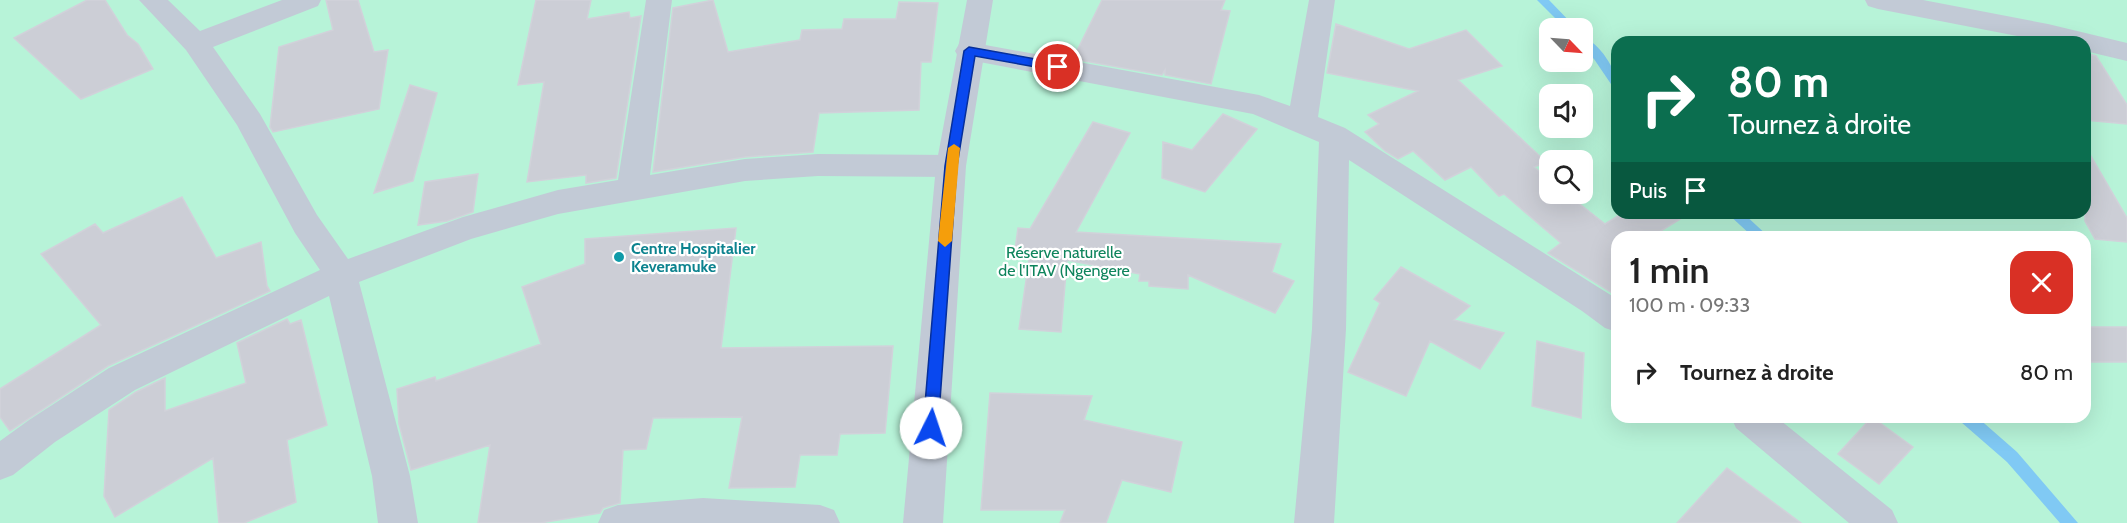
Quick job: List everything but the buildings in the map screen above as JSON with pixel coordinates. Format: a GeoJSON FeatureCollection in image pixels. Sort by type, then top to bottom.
{"type":"FeatureCollection","features":[{"type":"Feature","properties":{"kind":"street"},"geometry":{"type":"LineString","coordinates":[[152,0],[196,43],[249,121],[306,224],[341,275],[391,476],[398,523]]}},
{"type":"Feature","properties":{"kind":"street"},"geometry":{"type":"LineString","coordinates":[[196,43],[308,0]]}},
{"type":"Feature","properties":{"kind":"street"},"geometry":{"type":"LineString","coordinates":[[632,190],[659,0]]}},
{"type":"Feature","properties":{"kind":"street"},"geometry":{"type":"LineString","coordinates":[[923,523],[951,166],[969,51],[980,0]]}},
{"type":"Feature","properties":{"kind":"street"},"geometry":{"type":"LineString","coordinates":[[1302,123],[1322,0]]}},
{"type":"Feature","properties":{"kind":"street"},"geometry":{"type":"LineString","coordinates":[[1878,0],[2057,36]]}},
{"type":"Feature","properties":{"kind":"street"},"geometry":{"type":"LineString","coordinates":[[2091,44],[2127,52]]}},
{"type":"Feature","properties":{"kind":"street"},"geometry":{"type":"LineString","coordinates":[[969,51],[1259,105],[1334,136],[1584,294],[1611,314]]}},
{"type":"Feature","properties":{"kind":"street"},"geometry":{"type":"LineString","coordinates":[[1314,523],[1329,329],[1334,136]]}},
{"type":"Feature","properties":{"kind":"street"},"geometry":{"type":"LineString","coordinates":[[0,463],[42,431],[122,379],[341,275],[463,229],[558,202],[745,170],[818,165],[951,166]]}},
{"type":"Feature","properties":{"kind":"street"},"geometry":{"type":"LineString","coordinates":[[1756,423],[1878,523]]}},
{"type":"Feature","properties":{"kind":"street"},"geometry":{"type":"LineString","coordinates":[[618,523],[704,516],[820,523]]}},
{"type":"Feature","properties":{"kind":"green space","name":"Réserve naturelle de l'ITAV (Ngengere"},"geometry":{"type":"Polygon","coordinates":[[[0,0],[2127,0],[2127,523],[0,523],[0,0]]]}},
{"type":"Feature","properties":{"kind":"waterway"},"geometry":{"type":"LineString","coordinates":[[1543,0],[1561,18]]}},
{"type":"Feature","properties":{"kind":"waterway"},"geometry":{"type":"LineString","coordinates":[[1593,51],[1611,75]]}},
{"type":"Feature","properties":{"kind":"waterway"},"geometry":{"type":"LineString","coordinates":[[1741,219],[1755,231]]}},
{"type":"Feature","properties":{"kind":"waterway"},"geometry":{"type":"LineString","coordinates":[[1973,423],[2012,457],[2070,523]]}},
{"type":"Feature","properties":{"kind":"slow traffic"},"geometry":{"type":"LineString","coordinates":[[945,241],[954,148]]}},
{"type":"Feature","properties":{"kind":"place","name":"Centre Hospitalier Keveramuke"},"geometry":{"type":"Point","coordinates":[619,257]}},
{"type":"Feature","properties":{"kind":"route"},"geometry":{"type":"LineString","coordinates":[[931,428],[951,166],[969,51],[1058,67]]}}]}
